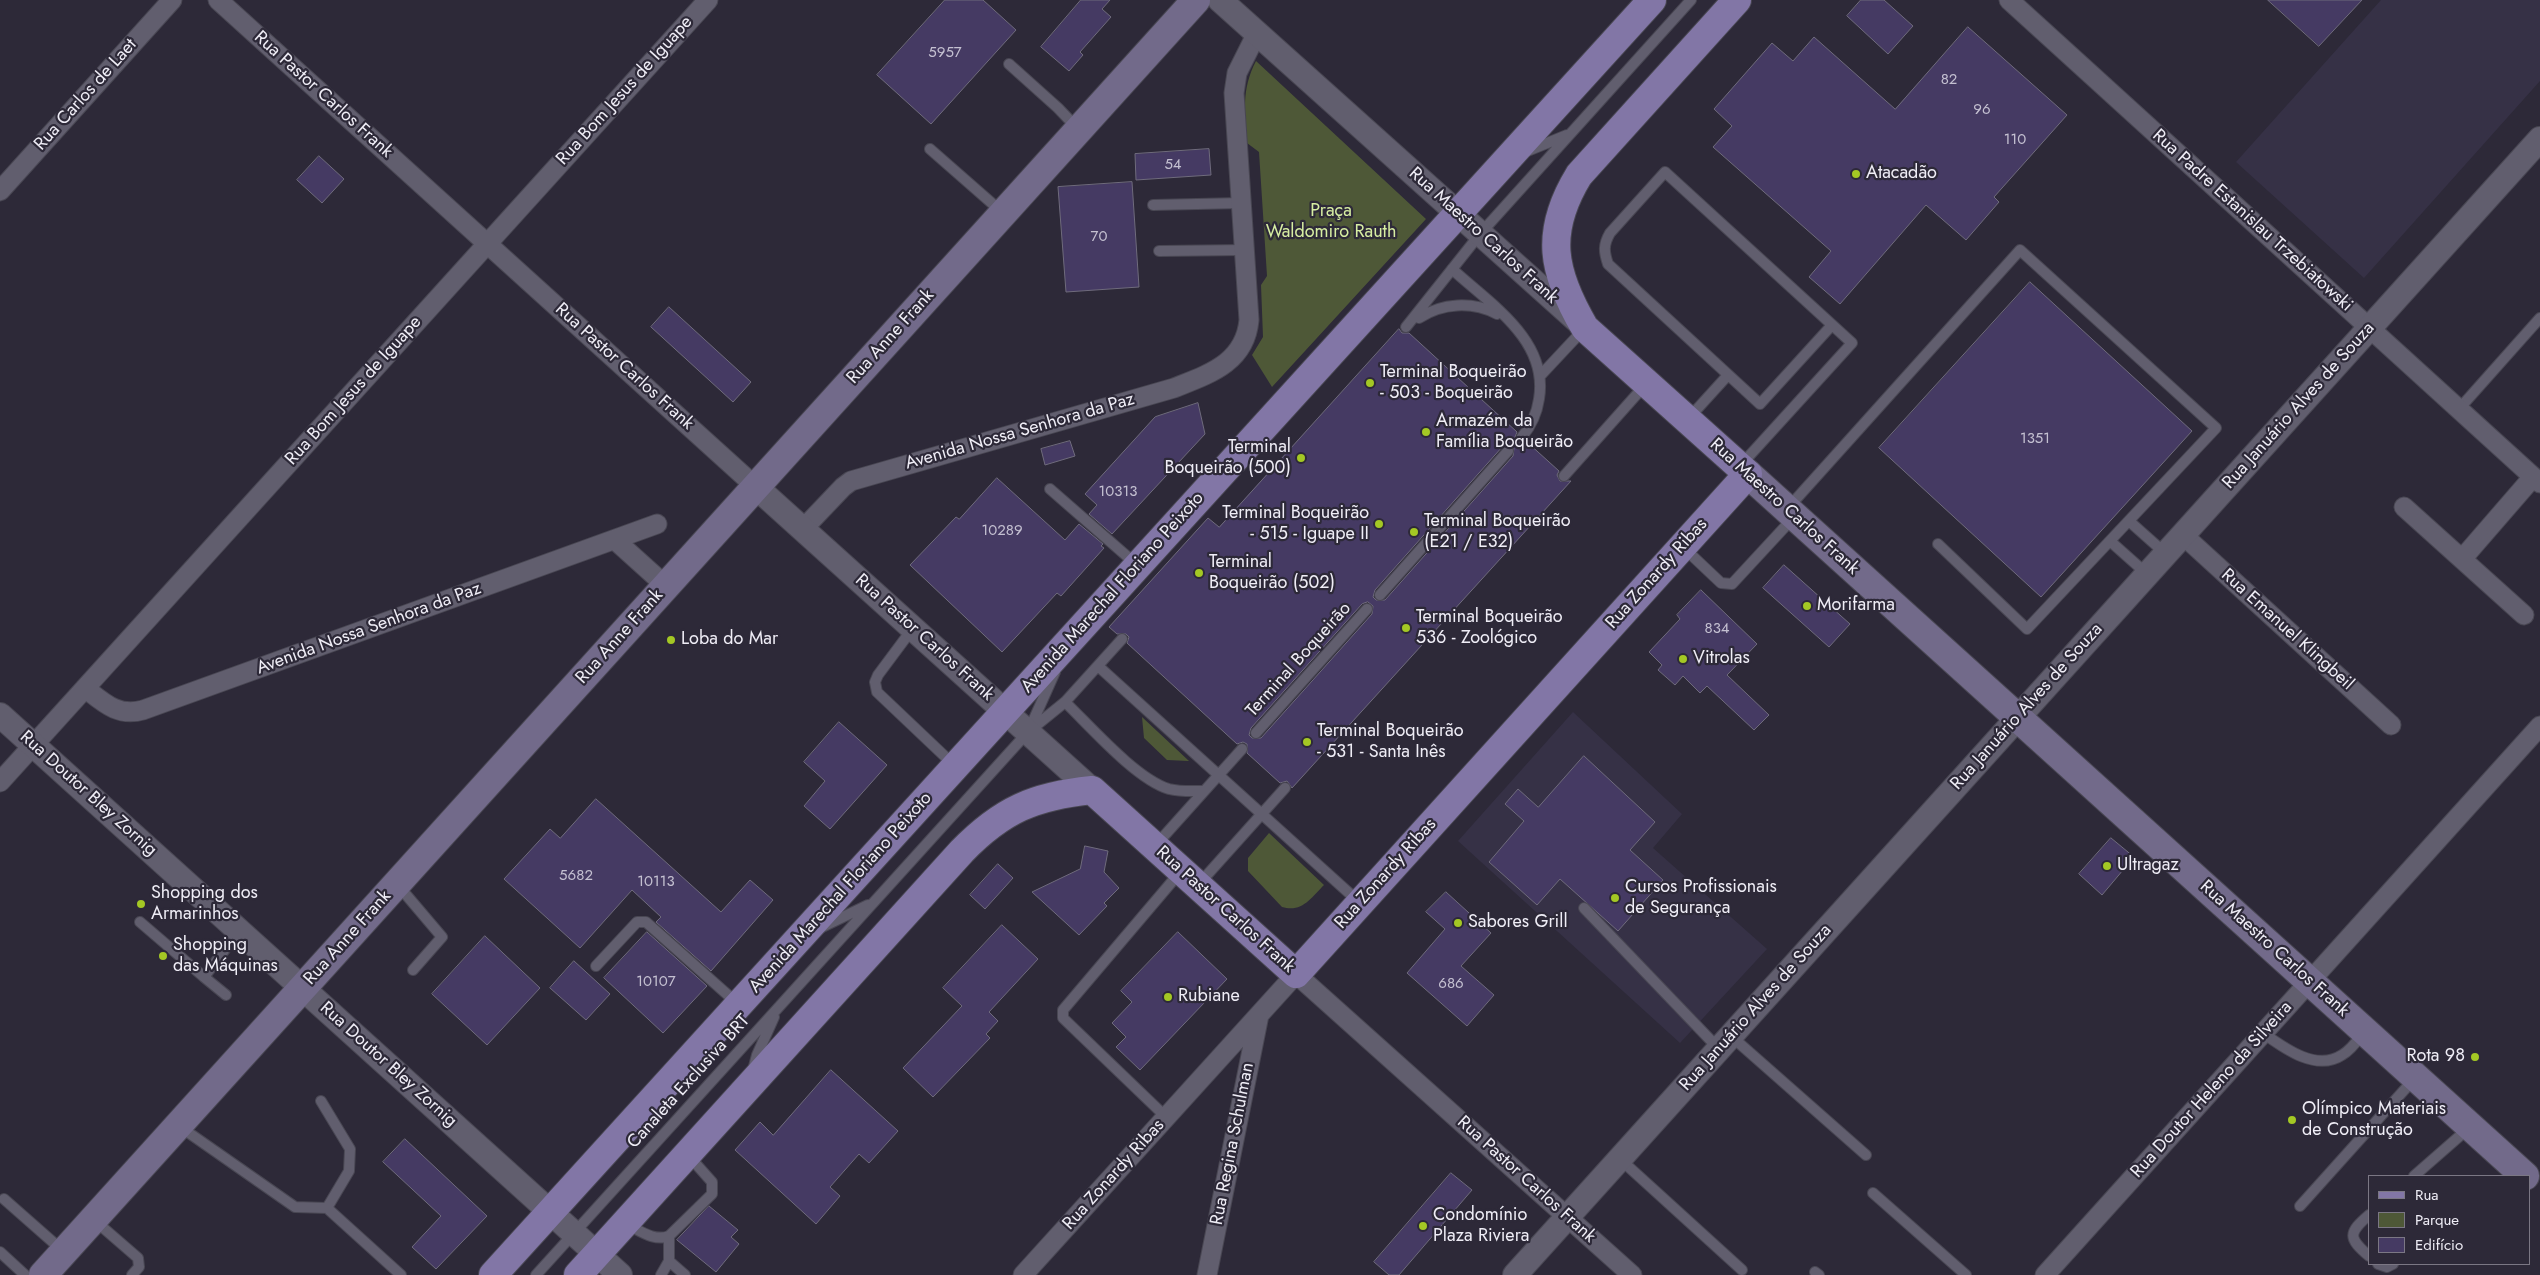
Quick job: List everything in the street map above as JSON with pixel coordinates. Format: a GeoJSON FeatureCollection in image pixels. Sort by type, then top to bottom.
{"type":"FeatureCollection","features":[{"type":"Feature","properties":{"kind":"main road","name":"Rua Anne Frank"},"geometry":{"type":"LineString","coordinates":[[43,1275],[1196,0]]}},
{"type":"Feature","properties":{"kind":"main road","name":"Avenida Marechal Floriano Peixoto"},"geometry":{"type":"LineString","coordinates":[[494,1275],[1652,0]]}},
{"type":"Feature","properties":{"kind":"main road"},"geometry":{"type":"LineString","coordinates":[[1585,328],[1567,298],[1558,264],[1557,228],[1561,210],[1569,191],[1579,175],[1737,0]]}},
{"type":"Feature","properties":{"kind":"main road","name":"Rua Maestro Carlos Frank"},"geometry":{"type":"LineString","coordinates":[[1585,328],[2524,1175]]}},
{"type":"Feature","properties":{"kind":"main road","name":"Rua Zonardy Ribas"},"geometry":{"type":"LineString","coordinates":[[1296,974],[1682,546],[1744,470]]}},
{"type":"Feature","properties":{"kind":"main road"},"geometry":{"type":"LineString","coordinates":[[578,1275],[979,833],[1001,816],[1043,797],[1092,790]]}},
{"type":"Feature","properties":{"kind":"main road","name":"Rua Pastor Carlos Frank"},"geometry":{"type":"LineString","coordinates":[[1092,790],[1296,974]]}},
{"type":"Feature","properties":{"kind":"main road"},"geometry":{"type":"LineString","coordinates":[[2530,1180],[2540,1190]]}},
{"type":"Feature","properties":{"kind":"street","name":"Rua Carlos de Laet"},"geometry":{"type":"LineString","coordinates":[[0,191],[172,0]]}},
{"type":"Feature","properties":{"kind":"street","name":"Rua Pastor Carlos Frank"},"geometry":{"type":"LineString","coordinates":[[218,0],[1092,790]]}},
{"type":"Feature","properties":{"kind":"street","name":"Rua Bom Jesus de Iguape"},"geometry":{"type":"LineString","coordinates":[[0,782],[708,0]]}},
{"type":"Feature","properties":{"kind":"street","name":"Rua Maestro Carlos Frank"},"geometry":{"type":"LineString","coordinates":[[1220,0],[1585,328]]}},
{"type":"Feature","properties":{"kind":"street","name":"Rua Padre Estanislau Trzebiatowski"},"geometry":{"type":"LineString","coordinates":[[2009,0],[2537,480]]}},
{"type":"Feature","properties":{"kind":"street"},"geometry":{"type":"LineString","coordinates":[[1244,250],[1234,93],[1237,73],[1257,33]]}},
{"type":"Feature","properties":{"kind":"street","name":"Rua Januário Alves de Souza"},"geometry":{"type":"LineString","coordinates":[[1515,1275],[2540,139]]}},
{"type":"Feature","properties":{"kind":"street","name":"Avenida Nossa Senhora da Paz"},"geometry":{"type":"LineString","coordinates":[[803,529],[851,481],[1174,388],[1218,368],[1234,356],[1244,345],[1249,320],[1244,250]]}},
{"type":"Feature","properties":{"kind":"street"},"geometry":{"type":"LineString","coordinates":[[2462,559],[2537,480]]}},
{"type":"Feature","properties":{"kind":"street"},"geometry":{"type":"LineString","coordinates":[[2404,507],[2524,615]]}},
{"type":"Feature","properties":{"kind":"street","name":"Avenida Nossa Senhora da Paz"},"geometry":{"type":"LineString","coordinates":[[85,688],[121,713],[143,710],[657,524]]}},
{"type":"Feature","properties":{"kind":"street","name":"Rua Emanuel Klingbeil"},"geometry":{"type":"LineString","coordinates":[[2183,534],[2391,725]]}},
{"type":"Feature","properties":{"kind":"street"},"geometry":{"type":"LineString","coordinates":[[615,540],[666,586]]}},
{"type":"Feature","properties":{"kind":"street","name":"Rua Doutor Bley Zornig"},"geometry":{"type":"LineString","coordinates":[[0,715],[620,1275]]}},
{"type":"Feature","properties":{"kind":"street","name":"Rua Doutor Heleno da Silveira"},"geometry":{"type":"LineString","coordinates":[[2045,1275],[2540,726]]}},
{"type":"Feature","properties":{"kind":"street","name":"Rua Pastor Carlos Frank"},"geometry":{"type":"LineString","coordinates":[[1296,974],[1632,1275]]}},
{"type":"Feature","properties":{"kind":"street","name":"Rua Zonardy Ribas"},"geometry":{"type":"LineString","coordinates":[[1023,1275],[1296,974]]}},
{"type":"Feature","properties":{"kind":"street","name":"Rua Regina Schulman"},"geometry":{"type":"LineString","coordinates":[[1207,1275],[1259,1014]]}},
{"type":"Feature","properties":{"kind":"lane"},"geometry":{"type":"LineString","coordinates":[[1507,319],[1481,307],[1454,305],[1431,310],[1406,327],[1480,234],[1691,0]]}},
{"type":"Feature","properties":{"kind":"lane"},"geometry":{"type":"LineString","coordinates":[[1009,64],[1058,108],[1079,130]]}},
{"type":"Feature","properties":{"kind":"lane"},"geometry":{"type":"LineString","coordinates":[[1507,160],[1570,134]]}},
{"type":"Feature","properties":{"kind":"lane"},"geometry":{"type":"LineString","coordinates":[[930,149],[1003,214]]}},
{"type":"Feature","properties":{"kind":"lane"},"geometry":{"type":"LineString","coordinates":[[1744,470],[1852,343],[1665,172],[1605,241],[1604,252],[1608,264],[1760,404],[1832,325]]}},
{"type":"Feature","properties":{"kind":"lane"},"geometry":{"type":"LineString","coordinates":[[1153,205],[1241,202]]}},
{"type":"Feature","properties":{"kind":"lane"},"geometry":{"type":"LineString","coordinates":[[1158,251],[1244,250]]}},
{"type":"Feature","properties":{"kind":"lane"},"geometry":{"type":"LineString","coordinates":[[1682,546],[1721,583],[1732,584],[1791,513],[2020,250],[2216,428],[2027,629],[1938,544]]}},
{"type":"Feature","properties":{"kind":"lane"},"geometry":{"type":"LineString","coordinates":[[1452,269],[1526,339],[1538,363],[1540,376],[1538,406],[1533,420],[1522,437]]}},
{"type":"Feature","properties":{"kind":"lane"},"geometry":{"type":"LineString","coordinates":[[2459,409],[2540,318]]}},
{"type":"Feature","properties":{"kind":"lane"},"geometry":{"type":"LineString","coordinates":[[1540,376],[1585,328]]}},
{"type":"Feature","properties":{"kind":"lane"},"geometry":{"type":"LineString","coordinates":[[1687,420],[1728,375]]}},
{"type":"Feature","properties":{"kind":"lane"},"geometry":{"type":"LineString","coordinates":[[1564,476],[1646,383]]}},
{"type":"Feature","properties":{"kind":"lane"},"geometry":{"type":"LineString","coordinates":[[1380,595],[1508,452]]}},
{"type":"Feature","properties":{"kind":"lane"},"geometry":{"type":"LineString","coordinates":[[1050,489],[1138,565]]}},
{"type":"Feature","properties":{"kind":"lane"},"geometry":{"type":"LineString","coordinates":[[2129,521],[2166,554]]}},
{"type":"Feature","properties":{"kind":"lane"},"geometry":{"type":"LineString","coordinates":[[2110,541],[2147,574]]}},
{"type":"Feature","properties":{"kind":"lane","name":"Terminal Boqueirão"},"geometry":{"type":"LineString","coordinates":[[1256,733],[1367,609]]}},
{"type":"Feature","properties":{"kind":"lane"},"geometry":{"type":"LineString","coordinates":[[913,628],[878,675],[875,682],[877,692],[955,766]]}},
{"type":"Feature","properties":{"kind":"lane"},"geometry":{"type":"LineString","coordinates":[[1122,639],[1098,666],[1360,903]]}},
{"type":"Feature","properties":{"kind":"lane","name":"Canaleta Exclusiva BRT"},"geometry":{"type":"LineString","coordinates":[[1028,732],[1067,644]]}},
{"type":"Feature","properties":{"kind":"lane","name":"Canaleta Exclusiva BRT"},"geometry":{"type":"LineString","coordinates":[[536,1275],[1028,732],[1065,702],[1098,666]]}},
{"type":"Feature","properties":{"kind":"lane"},"geometry":{"type":"LineString","coordinates":[[1065,702],[1145,778],[1169,789],[1204,791]]}},
{"type":"Feature","properties":{"kind":"lane"},"geometry":{"type":"LineString","coordinates":[[1154,846],[1242,749]]}},
{"type":"Feature","properties":{"kind":"lane"},"geometry":{"type":"LineString","coordinates":[[1166,1117],[1063,1018],[1063,1010],[1189,878],[1262,814],[1285,788]]}},
{"type":"Feature","properties":{"kind":"lane"},"geometry":{"type":"LineString","coordinates":[[396,884],[442,937],[413,970]]}},
{"type":"Feature","properties":{"kind":"lane"},"geometry":{"type":"LineString","coordinates":[[791,948],[818,929],[874,903]]}},
{"type":"Feature","properties":{"kind":"lane"},"geometry":{"type":"LineString","coordinates":[[1584,908],[1725,1042],[1866,1155]]}},
{"type":"Feature","properties":{"kind":"lane"},"geometry":{"type":"LineString","coordinates":[[140,922],[226,995]]}},
{"type":"Feature","properties":{"kind":"lane"},"geometry":{"type":"LineString","coordinates":[[596,966],[638,922],[646,922],[739,1005]]}},
{"type":"Feature","properties":{"kind":"lane"},"geometry":{"type":"LineString","coordinates":[[204,977],[239,931]]}},
{"type":"Feature","properties":{"kind":"lane"},"geometry":{"type":"LineString","coordinates":[[749,1086],[757,1055],[778,1008]]}},
{"type":"Feature","properties":{"kind":"lane"},"geometry":{"type":"LineString","coordinates":[[2263,1033],[2296,1056],[2331,1060],[2345,1054],[2365,1032]]}},
{"type":"Feature","properties":{"kind":"lane"},"geometry":{"type":"LineString","coordinates":[[2300,1206],[2416,1077]]}},
{"type":"Feature","properties":{"kind":"lane"},"geometry":{"type":"LineString","coordinates":[[321,1101],[350,1149],[349,1171],[327,1208]]}},
{"type":"Feature","properties":{"kind":"lane"},"geometry":{"type":"LineString","coordinates":[[178,1126],[295,1207],[327,1208],[401,1275]]}},
{"type":"Feature","properties":{"kind":"lane"},"geometry":{"type":"LineString","coordinates":[[2415,1175],[2470,1127]]}},
{"type":"Feature","properties":{"kind":"lane"},"geometry":{"type":"LineString","coordinates":[[625,1223],[656,1238],[669,1236],[712,1194],[714,1188],[712,1182],[687,1154]]}},
{"type":"Feature","properties":{"kind":"lane"},"geometry":{"type":"LineString","coordinates":[[1620,1158],[1742,1270]]}},
{"type":"Feature","properties":{"kind":"lane"},"geometry":{"type":"LineString","coordinates":[[1873,1193],[1966,1275]]}},
{"type":"Feature","properties":{"kind":"lane"},"geometry":{"type":"LineString","coordinates":[[4,1199],[64,1251]]}},
{"type":"Feature","properties":{"kind":"lane"},"geometry":{"type":"LineString","coordinates":[[2368,1216],[2354,1228],[2352,1235],[2355,1244],[2368,1255]]}},
{"type":"Feature","properties":{"kind":"lane"},"geometry":{"type":"LineString","coordinates":[[93,1219],[138,1258],[139,1267],[132,1275]]}},
{"type":"Feature","properties":{"kind":"lane"},"geometry":{"type":"LineString","coordinates":[[661,1275],[669,1261],[669,1236]]}},
{"type":"Feature","properties":{"kind":"lane"},"geometry":{"type":"LineString","coordinates":[[0,1252],[25,1275]]}},
{"type":"Feature","properties":{"kind":"lane"},"geometry":{"type":"LineString","coordinates":[[669,1261],[685,1275]]}},
{"type":"Feature","properties":{"kind":"shaded area"},"geometry":{"type":"Polygon","coordinates":[[[2381,0],[2540,0],[2540,81],[2364,278],[2236,162],[2381,0]]]}},
{"type":"Feature","properties":{"kind":"shaded area","name":"Cursos Profissionais de Segurança"},"geometry":{"type":"Polygon","coordinates":[[[1573,712],[1682,814],[1653,848],[1767,949],[1680,1043],[1458,841],[1573,712]]]}},
{"type":"Feature","properties":{"kind":"green space","name":"Praça Waldomiro Rauth"},"geometry":{"type":"Polygon","coordinates":[[[1256,61],[1426,219],[1272,387],[1252,355],[1263,337],[1261,285],[1267,276],[1259,152],[1247,143],[1245,121],[1246,92],[1256,61]]]}},
{"type":"Feature","properties":{"kind":"green space"},"geometry":{"type":"Polygon","coordinates":[[[1142,717],[1189,761],[1167,760],[1144,738],[1142,717]]]}},
{"type":"Feature","properties":{"kind":"green space"},"geometry":{"type":"Polygon","coordinates":[[[1269,833],[1324,885],[1301,906],[1295,908],[1282,907],[1248,871],[1248,858],[1269,833]]]}},
{"type":"Feature","properties":{"kind":"building"},"geometry":{"type":"Polygon","coordinates":[[[945,0],[983,0],[1016,30],[931,124],[877,75],[945,0]]]}},
{"type":"Feature","properties":{"kind":"building"},"geometry":{"type":"Polygon","coordinates":[[[1081,0],[1110,0],[1102,9],[1111,17],[1080,52],[1083,55],[1069,71],[1041,47],[1081,0]]]}},
{"type":"Feature","properties":{"kind":"building"},"geometry":{"type":"Polygon","coordinates":[[[1861,0],[1884,0],[1913,26],[1888,54],[1847,16],[1861,0]]]}},
{"type":"Feature","properties":{"kind":"building"},"geometry":{"type":"Polygon","coordinates":[[[2268,0],[2362,0],[2319,46],[2268,0]]]}},
{"type":"Feature","properties":{"kind":"building","name":"Atacadão"},"geometry":{"type":"Polygon","coordinates":[[[1968,27],[2067,115],[1994,197],[1999,202],[1966,240],[1926,205],[1840,304],[1809,277],[1831,251],[1713,147],[1732,126],[1714,109],[1772,43],[1793,61],[1814,37],[1895,109],[1968,27]]]}},
{"type":"Feature","properties":{"kind":"building"},"geometry":{"type":"Polygon","coordinates":[[[1209,149],[1211,175],[1136,180],[1135,154],[1209,149]]]}},
{"type":"Feature","properties":{"kind":"building"},"geometry":{"type":"Polygon","coordinates":[[[319,156],[344,179],[322,203],[297,180],[319,156]]]}},
{"type":"Feature","properties":{"kind":"building"},"geometry":{"type":"Polygon","coordinates":[[[1132,182],[1139,287],[1066,292],[1058,187],[1132,182]]]}},
{"type":"Feature","properties":{"kind":"building"},"geometry":{"type":"Polygon","coordinates":[[[2030,282],[2192,431],[2041,597],[1879,448],[2030,282]]]}},
{"type":"Feature","properties":{"kind":"building"},"geometry":{"type":"Polygon","coordinates":[[[669,307],[751,382],[733,402],[651,327],[669,307]]]}},
{"type":"Feature","properties":{"kind":"building"},"geometry":{"type":"Polygon","coordinates":[[[1399,329],[1402,333],[1409,333],[1517,432],[1515,437],[1517,442],[1522,444],[1527,442],[1559,471],[1557,475],[1560,481],[1571,481],[1292,788],[1287,781],[1280,783],[1247,753],[1247,744],[1243,742],[1237,744],[1127,643],[1129,637],[1126,634],[1117,634],[1109,627],[1208,518],[1219,527],[1399,329]],[[1509,444],[1503,446],[1375,590],[1373,597],[1376,600],[1385,600],[1513,456],[1514,448],[1509,444]],[[1368,602],[1362,604],[1251,728],[1249,735],[1252,738],[1261,738],[1372,614],[1373,606],[1368,602]]]}},
{"type":"Feature","properties":{"kind":"building"},"geometry":{"type":"Polygon","coordinates":[[[1198,403],[1205,434],[1112,534],[1089,514],[1097,505],[1085,494],[1155,417],[1198,403]]]}},
{"type":"Feature","properties":{"kind":"building"},"geometry":{"type":"Polygon","coordinates":[[[1070,441],[1075,456],[1045,465],[1041,449],[1070,441]]]}},
{"type":"Feature","properties":{"kind":"building"},"geometry":{"type":"Polygon","coordinates":[[[997,478],[1065,540],[1079,524],[1103,544],[1101,546],[1104,548],[1061,596],[1057,593],[1002,652],[910,565],[956,517],[959,519],[997,478]]]}},
{"type":"Feature","properties":{"kind":"building","name":"Morifarma"},"geometry":{"type":"Polygon","coordinates":[[[1784,565],[1850,624],[1829,647],[1763,588],[1784,565]]]}},
{"type":"Feature","properties":{"kind":"building"},"geometry":{"type":"Polygon","coordinates":[[[1701,590],[1757,644],[1727,675],[1769,715],[1754,730],[1707,686],[1700,693],[1683,676],[1675,685],[1658,670],[1662,665],[1649,652],[1680,619],[1677,615],[1701,590]]]}},
{"type":"Feature","properties":{"kind":"building"},"geometry":{"type":"Polygon","coordinates":[[[839,722],[887,765],[830,829],[804,806],[825,781],[804,762],[839,722]]]}},
{"type":"Feature","properties":{"kind":"building"},"geometry":{"type":"Polygon","coordinates":[[[1584,756],[1655,822],[1630,850],[1663,880],[1618,931],[1560,879],[1537,905],[1489,862],[1524,821],[1505,804],[1518,789],[1538,807],[1584,756]]]}},
{"type":"Feature","properties":{"kind":"building"},"geometry":{"type":"Polygon","coordinates":[[[596,799],[721,912],[750,880],[773,900],[711,971],[656,922],[661,917],[632,890],[580,948],[504,879],[550,829],[560,838],[596,799]]]}},
{"type":"Feature","properties":{"kind":"building","name":"Ultragaz"},"geometry":{"type":"Polygon","coordinates":[[[2111,838],[2134,857],[2102,895],[2079,874],[2111,838]]]}},
{"type":"Feature","properties":{"kind":"building"},"geometry":{"type":"Polygon","coordinates":[[[1085,846],[1108,851],[1104,872],[1119,888],[1104,903],[1107,906],[1079,935],[1032,892],[1080,869],[1085,846]]]}},
{"type":"Feature","properties":{"kind":"building"},"geometry":{"type":"Polygon","coordinates":[[[998,864],[1013,878],[985,909],[970,895],[998,864]]]}},
{"type":"Feature","properties":{"kind":"building"},"geometry":{"type":"Polygon","coordinates":[[[1446,892],[1491,933],[1461,966],[1494,995],[1467,1026],[1407,973],[1445,929],[1426,912],[1446,892]]]}},
{"type":"Feature","properties":{"kind":"building"},"geometry":{"type":"Polygon","coordinates":[[[1002,925],[1038,959],[989,1012],[998,1021],[986,1034],[990,1038],[933,1097],[903,1068],[962,1006],[943,988],[1002,925]]]}},
{"type":"Feature","properties":{"kind":"building"},"geometry":{"type":"Polygon","coordinates":[[[647,932],[707,986],[663,1033],[604,978],[647,932]]]}},
{"type":"Feature","properties":{"kind":"building","name":"Rubiane"},"geometry":{"type":"Polygon","coordinates":[[[1178,932],[1227,979],[1140,1070],[1116,1047],[1126,1037],[1112,1023],[1132,1002],[1121,991],[1178,932]]]}},
{"type":"Feature","properties":{"kind":"building"},"geometry":{"type":"Polygon","coordinates":[[[485,936],[540,988],[487,1045],[432,994],[485,936]]]}},
{"type":"Feature","properties":{"kind":"building"},"geometry":{"type":"Polygon","coordinates":[[[574,961],[610,994],[586,1020],[550,988],[574,961]]]}},
{"type":"Feature","properties":{"kind":"building"},"geometry":{"type":"Polygon","coordinates":[[[831,1070],[898,1131],[869,1163],[859,1154],[830,1187],[840,1196],[816,1224],[735,1150],[760,1122],[773,1135],[831,1070]]]}},
{"type":"Feature","properties":{"kind":"building"},"geometry":{"type":"Polygon","coordinates":[[[405,1139],[487,1216],[436,1269],[412,1247],[441,1216],[383,1162],[405,1139]]]}},
{"type":"Feature","properties":{"kind":"building","name":"Condomínio Plaza Riviera"},"geometry":{"type":"Polygon","coordinates":[[[1451,1173],[1472,1190],[1399,1275],[1389,1275],[1374,1262],[1451,1173]]]}},
{"type":"Feature","properties":{"kind":"building"},"geometry":{"type":"Polygon","coordinates":[[[709,1206],[738,1230],[731,1237],[739,1244],[716,1272],[677,1240],[709,1206]]]}},
{"type":"Feature","properties":{"kind":"place","name":"Atacadão"},"geometry":{"type":"Point","coordinates":[1856,174]}},
{"type":"Feature","properties":{"kind":"place","name":"Terminal Boqueirão - 503 - Boqueirão"},"geometry":{"type":"Point","coordinates":[1370,383]}},
{"type":"Feature","properties":{"kind":"place","name":"Armazém da Família Boqueirão"},"geometry":{"type":"Point","coordinates":[1426,432]}},
{"type":"Feature","properties":{"kind":"place","name":"Terminal Boqueirão (500)"},"geometry":{"type":"Point","coordinates":[1301,458]}},
{"type":"Feature","properties":{"kind":"place","name":"Terminal Boqueirão - 515 - Iguape II"},"geometry":{"type":"Point","coordinates":[1379,524]}},
{"type":"Feature","properties":{"kind":"place","name":"Terminal Boqueirão (E21 / E32)"},"geometry":{"type":"Point","coordinates":[1414,532]}},
{"type":"Feature","properties":{"kind":"place","name":"Terminal Boqueirão (502)"},"geometry":{"type":"Point","coordinates":[1199,573]}},
{"type":"Feature","properties":{"kind":"place","name":"Morifarma"},"geometry":{"type":"Point","coordinates":[1807,606]}},
{"type":"Feature","properties":{"kind":"place","name":"Terminal Boqueirão 536 - Zoológico"},"geometry":{"type":"Point","coordinates":[1406,628]}},
{"type":"Feature","properties":{"kind":"place","name":"Loba do Mar"},"geometry":{"type":"Point","coordinates":[671,640]}},
{"type":"Feature","properties":{"kind":"place","name":"Vitrolas"},"geometry":{"type":"Point","coordinates":[1683,659]}},
{"type":"Feature","properties":{"kind":"place","name":"Terminal Boqueirão - 531 - Santa Inês"},"geometry":{"type":"Point","coordinates":[1307,742]}},
{"type":"Feature","properties":{"kind":"place","name":"Ultragaz"},"geometry":{"type":"Point","coordinates":[2107,866]}},
{"type":"Feature","properties":{"kind":"place","name":"Cursos Profissionais de Segurança"},"geometry":{"type":"Point","coordinates":[1615,898]}},
{"type":"Feature","properties":{"kind":"place","name":"Shopping dos Armarinhos"},"geometry":{"type":"Point","coordinates":[141,904]}},
{"type":"Feature","properties":{"kind":"place","name":"Sabores Grill"},"geometry":{"type":"Point","coordinates":[1458,923]}},
{"type":"Feature","properties":{"kind":"place","name":"Shopping das Máquinas"},"geometry":{"type":"Point","coordinates":[163,956]}},
{"type":"Feature","properties":{"kind":"place","name":"Rubiane"},"geometry":{"type":"Point","coordinates":[1168,997]}},
{"type":"Feature","properties":{"kind":"place","name":"Rota 98"},"geometry":{"type":"Point","coordinates":[2475,1057]}},
{"type":"Feature","properties":{"kind":"place","name":"Olímpico Materiais de Construção"},"geometry":{"type":"Point","coordinates":[2292,1120]}},
{"type":"Feature","properties":{"kind":"place","name":"Condomínio Plaza Riviera"},"geometry":{"type":"Point","coordinates":[1423,1226]}}]}
